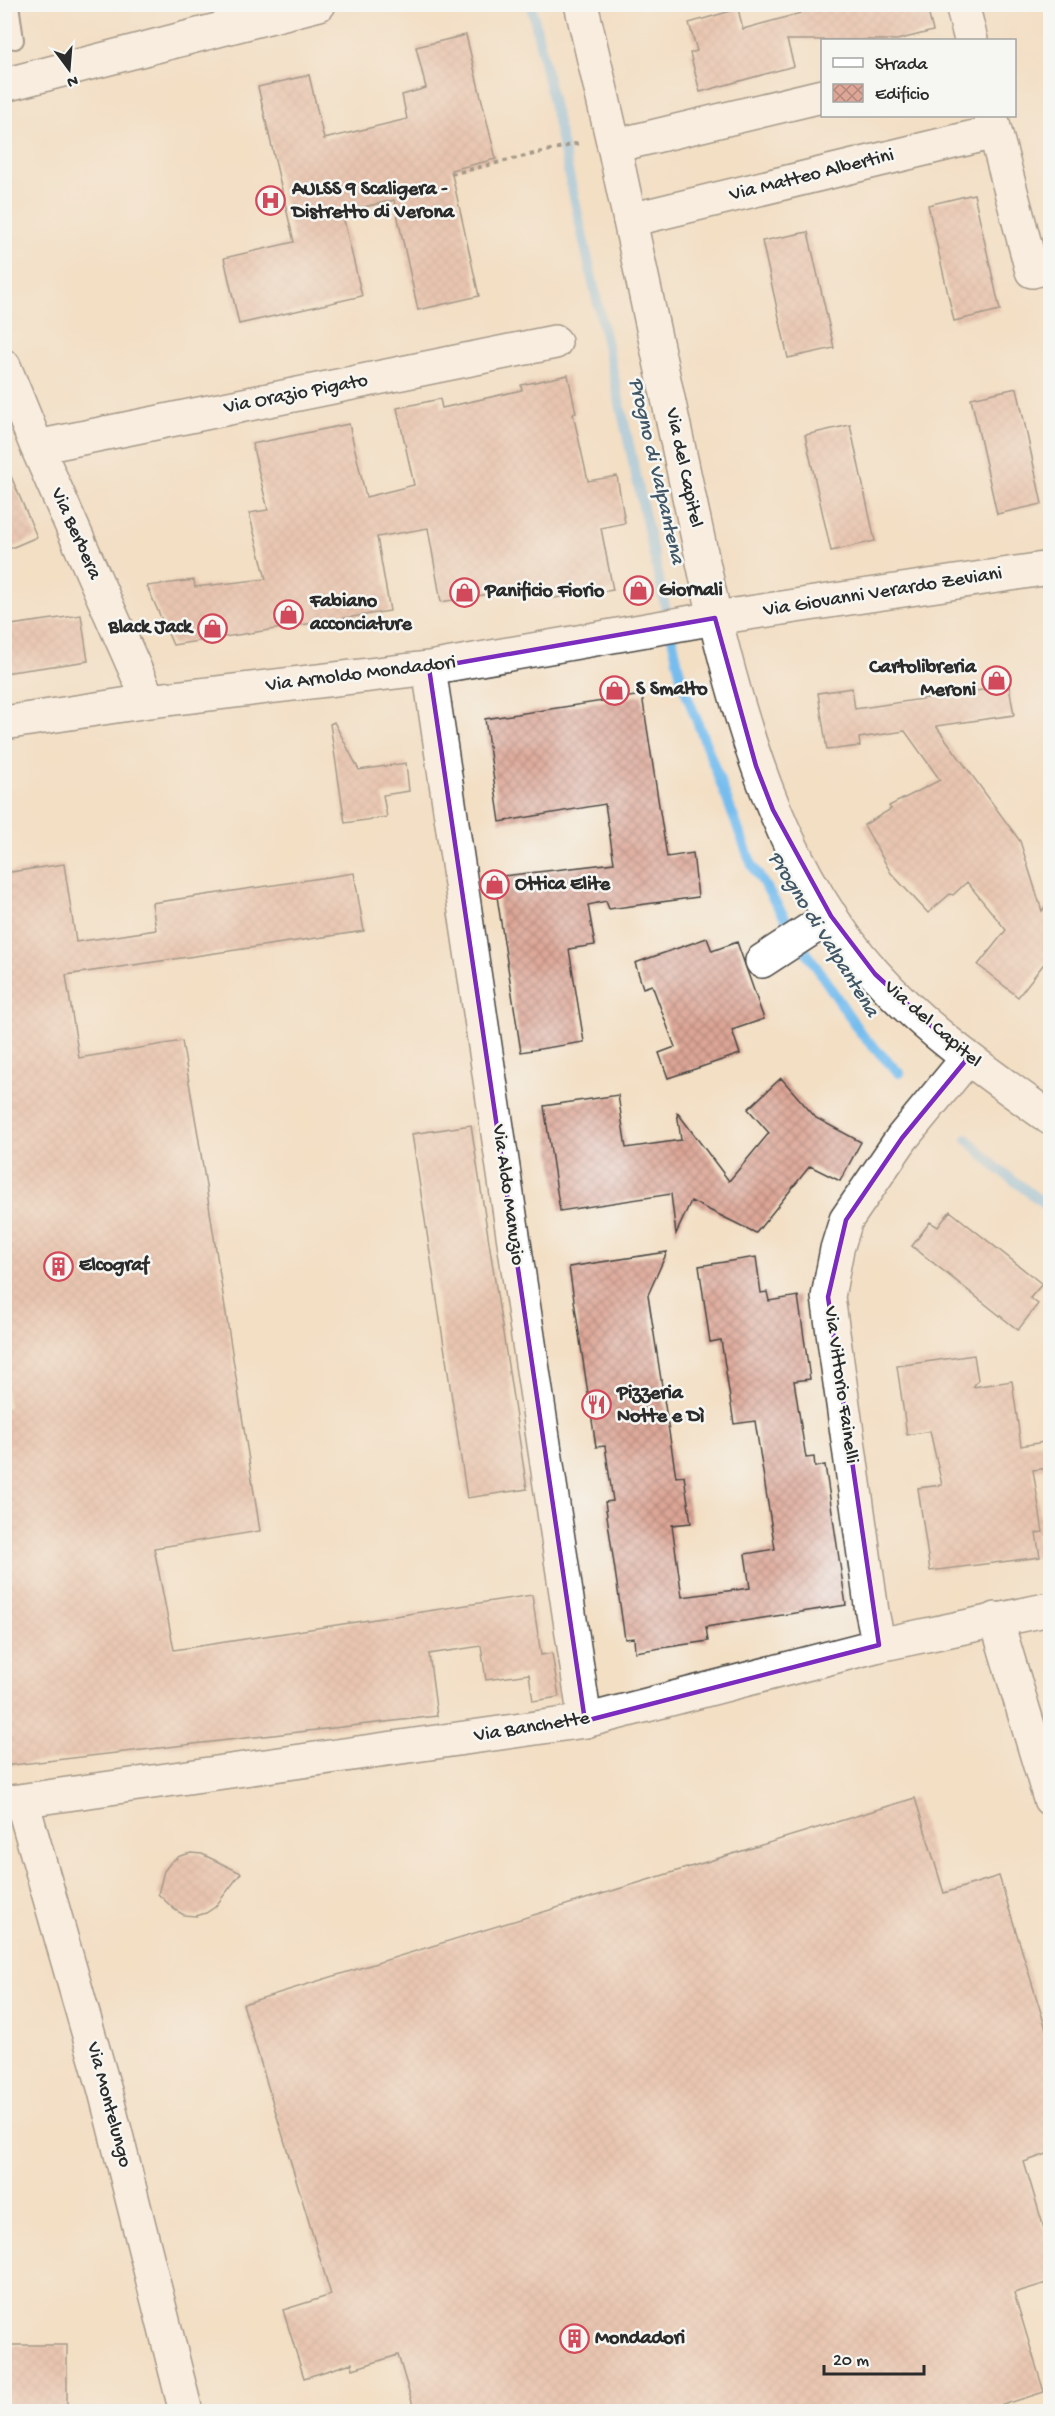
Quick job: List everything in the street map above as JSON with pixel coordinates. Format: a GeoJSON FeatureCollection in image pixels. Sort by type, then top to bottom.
{"type":"FeatureCollection","features":[{"type":"Feature","properties":{"kind":"street"},"geometry":{"type":"LineString","coordinates":[[4,85],[320,4]]}},
{"type":"Feature","properties":{"kind":"street","name":"Via del Capitel"},"geometry":{"type":"LineString","coordinates":[[581,4],[630,220],[705,620],[733,693],[756,766],[778,820],[820,900],[818,924],[967,1059],[1050,1118]]}},
{"type":"Feature","properties":{"kind":"street"},"geometry":{"type":"LineString","coordinates":[[962,4],[971,39]]}},
{"type":"Feature","properties":{"kind":"street"},"geometry":{"type":"LineString","coordinates":[[614,146],[821,96]]}},
{"type":"Feature","properties":{"kind":"street","name":"Via Matteo Albertini"},"geometry":{"type":"LineString","coordinates":[[630,220],[993,124],[1041,268]]}},
{"type":"Feature","properties":{"kind":"street","name":"Via Orazio Pigato"},"geometry":{"type":"LineString","coordinates":[[37,447],[555,342]]}},
{"type":"Feature","properties":{"kind":"street","name":"Via Berbera"},"geometry":{"type":"LineString","coordinates":[[4,366],[37,447],[149,701]]}},
{"type":"Feature","properties":{"kind":"street","name":"Via Giovanni Verardo Zeviani"},"geometry":{"type":"LineString","coordinates":[[705,620],[1050,568]]}},
{"type":"Feature","properties":{"kind":"street","name":"Via Arnoldo Mondadori"},"geometry":{"type":"LineString","coordinates":[[4,723],[149,701],[429,668],[705,620]]}},
{"type":"Feature","properties":{"kind":"street","name":"Via Aldo Manuzio"},"geometry":{"type":"LineString","coordinates":[[429,668],[585,1721]]}},
{"type":"Feature","properties":{"kind":"street"},"geometry":{"type":"LineString","coordinates":[[762,961],[818,924]]}},
{"type":"Feature","properties":{"kind":"street","name":"Via Vittorio Fainelli"},"geometry":{"type":"LineString","coordinates":[[879,1645],[872,1612],[828,1297],[837,1249],[846,1220],[902,1138],[967,1059]]}},
{"type":"Feature","properties":{"kind":"street","name":"Via Banchette"},"geometry":{"type":"LineString","coordinates":[[13,1802],[585,1721],[879,1645],[1050,1609]]}},
{"type":"Feature","properties":{"kind":"street"},"geometry":{"type":"LineString","coordinates":[[996,1619],[1050,1799]]}},
{"type":"Feature","properties":{"kind":"street","name":"Via Montelungo"},"geometry":{"type":"LineString","coordinates":[[13,1802],[105,2091],[191,2406]]}},
{"type":"Feature","properties":{"kind":"lane"},"geometry":{"type":"LineString","coordinates":[[10,4],[15,40]]}},
{"type":"Feature","properties":{"kind":"path"},"geometry":{"type":"LineString","coordinates":[[451,174],[580,142]]}},
{"type":"Feature","properties":{"kind":"highlighted area"},"geometry":{"type":"Polygon","coordinates":[[[715,618],[756,766],[773,810],[831,916],[875,974],[967,1059],[902,1138],[846,1220],[828,1297],[879,1645],[585,1721],[429,668],[715,618]]]}},
{"type":"Feature","properties":{"kind":"building"},"geometry":{"type":"Polygon","coordinates":[[[799,4],[926,4],[933,31],[901,39],[787,40],[794,66],[700,92],[690,53],[697,51],[689,23],[738,9],[743,29],[801,13],[799,4]]]}},
{"type":"Feature","properties":{"kind":"building"},"geometry":{"type":"Polygon","coordinates":[[[466,35],[496,159],[451,170],[479,296],[418,310],[394,200],[342,212],[362,296],[239,324],[224,258],[294,242],[258,87],[309,75],[324,139],[407,119],[402,95],[426,88],[416,47],[466,35]]]}},
{"type":"Feature","properties":{"kind":"building"},"geometry":{"type":"Polygon","coordinates":[[[974,194],[1000,310],[954,321],[928,205],[974,194]]]}},
{"type":"Feature","properties":{"kind":"building"},"geometry":{"type":"Polygon","coordinates":[[[808,232],[834,348],[788,358],[762,241],[808,232]]]}},
{"type":"Feature","properties":{"kind":"building"},"geometry":{"type":"Polygon","coordinates":[[[568,375],[576,413],[573,414],[588,481],[617,476],[625,523],[601,528],[613,590],[547,599],[545,585],[441,602],[428,528],[377,537],[390,611],[173,645],[147,586],[194,580],[195,587],[266,579],[249,513],[268,510],[252,444],[349,424],[366,497],[414,485],[397,408],[440,399],[442,408],[522,390],[521,385],[568,375]]]}},
{"type":"Feature","properties":{"kind":"building"},"geometry":{"type":"Polygon","coordinates":[[[1017,388],[1042,504],[997,514],[971,398],[1017,388]]]}},
{"type":"Feature","properties":{"kind":"building"},"geometry":{"type":"Polygon","coordinates":[[[850,425],[875,541],[831,551],[805,435],[850,425]]]}},
{"type":"Feature","properties":{"kind":"building"},"geometry":{"type":"Polygon","coordinates":[[[4,460],[37,537],[4,551],[4,460]]]}},
{"type":"Feature","properties":{"kind":"building"},"geometry":{"type":"Polygon","coordinates":[[[81,615],[88,661],[4,673],[4,626],[81,615]]]}},
{"type":"Feature","properties":{"kind":"building"},"geometry":{"type":"Polygon","coordinates":[[[1009,686],[1014,715],[936,726],[1020,841],[1042,911],[1050,900],[1050,956],[1018,997],[978,965],[1006,930],[967,882],[928,913],[891,873],[864,825],[891,809],[889,806],[940,780],[905,731],[859,738],[860,746],[827,750],[818,693],[852,688],[855,709],[1009,686]]]}},
{"type":"Feature","properties":{"kind":"building"},"geometry":{"type":"Polygon","coordinates":[[[642,695],[667,857],[693,853],[698,897],[609,909],[606,901],[588,905],[595,945],[569,949],[584,1042],[521,1052],[494,877],[614,863],[605,804],[500,822],[485,719],[642,695]]]}},
{"type":"Feature","properties":{"kind":"building"},"geometry":{"type":"Polygon","coordinates":[[[334,722],[359,770],[406,763],[409,791],[383,795],[387,817],[345,823],[330,724],[334,722]]]}},
{"type":"Feature","properties":{"kind":"building"},"geometry":{"type":"Polygon","coordinates":[[[64,864],[76,942],[156,930],[152,903],[354,873],[364,931],[66,975],[79,1058],[182,1041],[198,1135],[260,1531],[154,1548],[174,1650],[532,1595],[541,1655],[552,1653],[559,1697],[533,1701],[529,1674],[486,1680],[481,1646],[429,1654],[437,1716],[4,1766],[4,1408],[9,1407],[4,1381],[4,873],[64,864]]]}},
{"type":"Feature","properties":{"kind":"building"},"geometry":{"type":"Polygon","coordinates":[[[707,938],[712,951],[737,942],[764,1019],[732,1030],[740,1054],[668,1078],[659,1053],[675,1047],[652,985],[643,988],[635,963],[707,938]]]}},
{"type":"Feature","properties":{"kind":"building"},"geometry":{"type":"Polygon","coordinates":[[[781,1078],[816,1118],[861,1142],[840,1181],[810,1166],[756,1233],[691,1201],[676,1234],[671,1194],[560,1211],[544,1106],[618,1095],[626,1148],[681,1140],[677,1112],[729,1181],[769,1133],[748,1109],[781,1078]]]}},
{"type":"Feature","properties":{"kind":"building"},"geometry":{"type":"Polygon","coordinates":[[[471,1125],[527,1489],[467,1498],[412,1134],[471,1125]]]}},
{"type":"Feature","properties":{"kind":"building"},"geometry":{"type":"Polygon","coordinates":[[[950,1211],[1042,1284],[1030,1298],[1038,1304],[1018,1330],[912,1246],[930,1222],[938,1227],[950,1211]]]}},
{"type":"Feature","properties":{"kind":"building"},"geometry":{"type":"Polygon","coordinates":[[[667,1252],[648,1295],[676,1477],[684,1476],[691,1523],[672,1525],[682,1597],[750,1588],[745,1554],[775,1549],[755,1421],[734,1424],[721,1340],[710,1342],[699,1266],[756,1257],[761,1293],[767,1292],[769,1301],[798,1296],[810,1379],[794,1381],[806,1458],[814,1457],[815,1467],[825,1465],[846,1605],[706,1627],[708,1641],[635,1652],[634,1638],[625,1639],[605,1502],[613,1501],[605,1446],[596,1447],[569,1267],[667,1252]]]}},
{"type":"Feature","properties":{"kind":"building"},"geometry":{"type":"Polygon","coordinates":[[[974,1355],[978,1380],[973,1387],[1012,1381],[1021,1446],[1050,1441],[1050,1468],[1033,1470],[1043,1532],[1036,1533],[1040,1557],[930,1571],[918,1488],[942,1485],[930,1431],[907,1435],[897,1366],[974,1355]]]}},
{"type":"Feature","properties":{"kind":"building"},"geometry":{"type":"Polygon","coordinates":[[[915,1798],[944,1893],[999,1876],[1050,2042],[1050,2153],[1024,2162],[1050,2248],[1050,2282],[1014,2293],[1044,2392],[980,2412],[415,2412],[398,2355],[353,2369],[352,2363],[304,2378],[283,2310],[331,2295],[243,2004],[915,1798]]]}},
{"type":"Feature","properties":{"kind":"building"},"geometry":{"type":"Polygon","coordinates":[[[191,1853],[202,1854],[241,1873],[215,1907],[196,1916],[184,1915],[175,1910],[158,1894],[164,1871],[171,1862],[191,1853]]]}},
{"type":"Feature","properties":{"kind":"building"},"geometry":{"type":"Polygon","coordinates":[[[4,2345],[67,2345],[67,2412],[4,2412],[4,2345]]]}},
{"type":"Feature","properties":{"kind":"waterway","name":"Progno di Valpantena"},"geometry":{"type":"LineString","coordinates":[[531,4],[682,682],[752,865],[862,1035],[899,1073]]}},
{"type":"Feature","properties":{"kind":"waterway","name":"Progno di Valpantena"},"geometry":{"type":"LineString","coordinates":[[967,1139],[997,1168],[1050,1208]]}},
{"type":"Feature","properties":{"kind":"place","name":"AULSS 9 Scaligera - Distretto di Verona"},"geometry":{"type":"Point","coordinates":[271,201]}},
{"type":"Feature","properties":{"kind":"place","name":"Giornali"},"geometry":{"type":"Point","coordinates":[638,591]}},
{"type":"Feature","properties":{"kind":"place","name":"Panificio Fiorio"},"geometry":{"type":"Point","coordinates":[464,592]}},
{"type":"Feature","properties":{"kind":"place","name":"Fabiano acconciature"},"geometry":{"type":"Point","coordinates":[289,614]}},
{"type":"Feature","properties":{"kind":"place","name":"Black Jack"},"geometry":{"type":"Point","coordinates":[213,628]}},
{"type":"Feature","properties":{"kind":"place","name":"Cartolibreria Meroni"},"geometry":{"type":"Point","coordinates":[997,680]}},
{"type":"Feature","properties":{"kind":"place","name":"S Smalto"},"geometry":{"type":"Point","coordinates":[615,690]}},
{"type":"Feature","properties":{"kind":"place","name":"Ottica Elite"},"geometry":{"type":"Point","coordinates":[494,885]}},
{"type":"Feature","properties":{"kind":"place","name":"Elcograf"},"geometry":{"type":"Point","coordinates":[58,1266]}},
{"type":"Feature","properties":{"kind":"place","name":"Pizzeria Notte e Dì"},"geometry":{"type":"Point","coordinates":[596,1405]}},
{"type":"Feature","properties":{"kind":"place","name":"Mondadori"},"geometry":{"type":"Point","coordinates":[574,2339]}}]}
